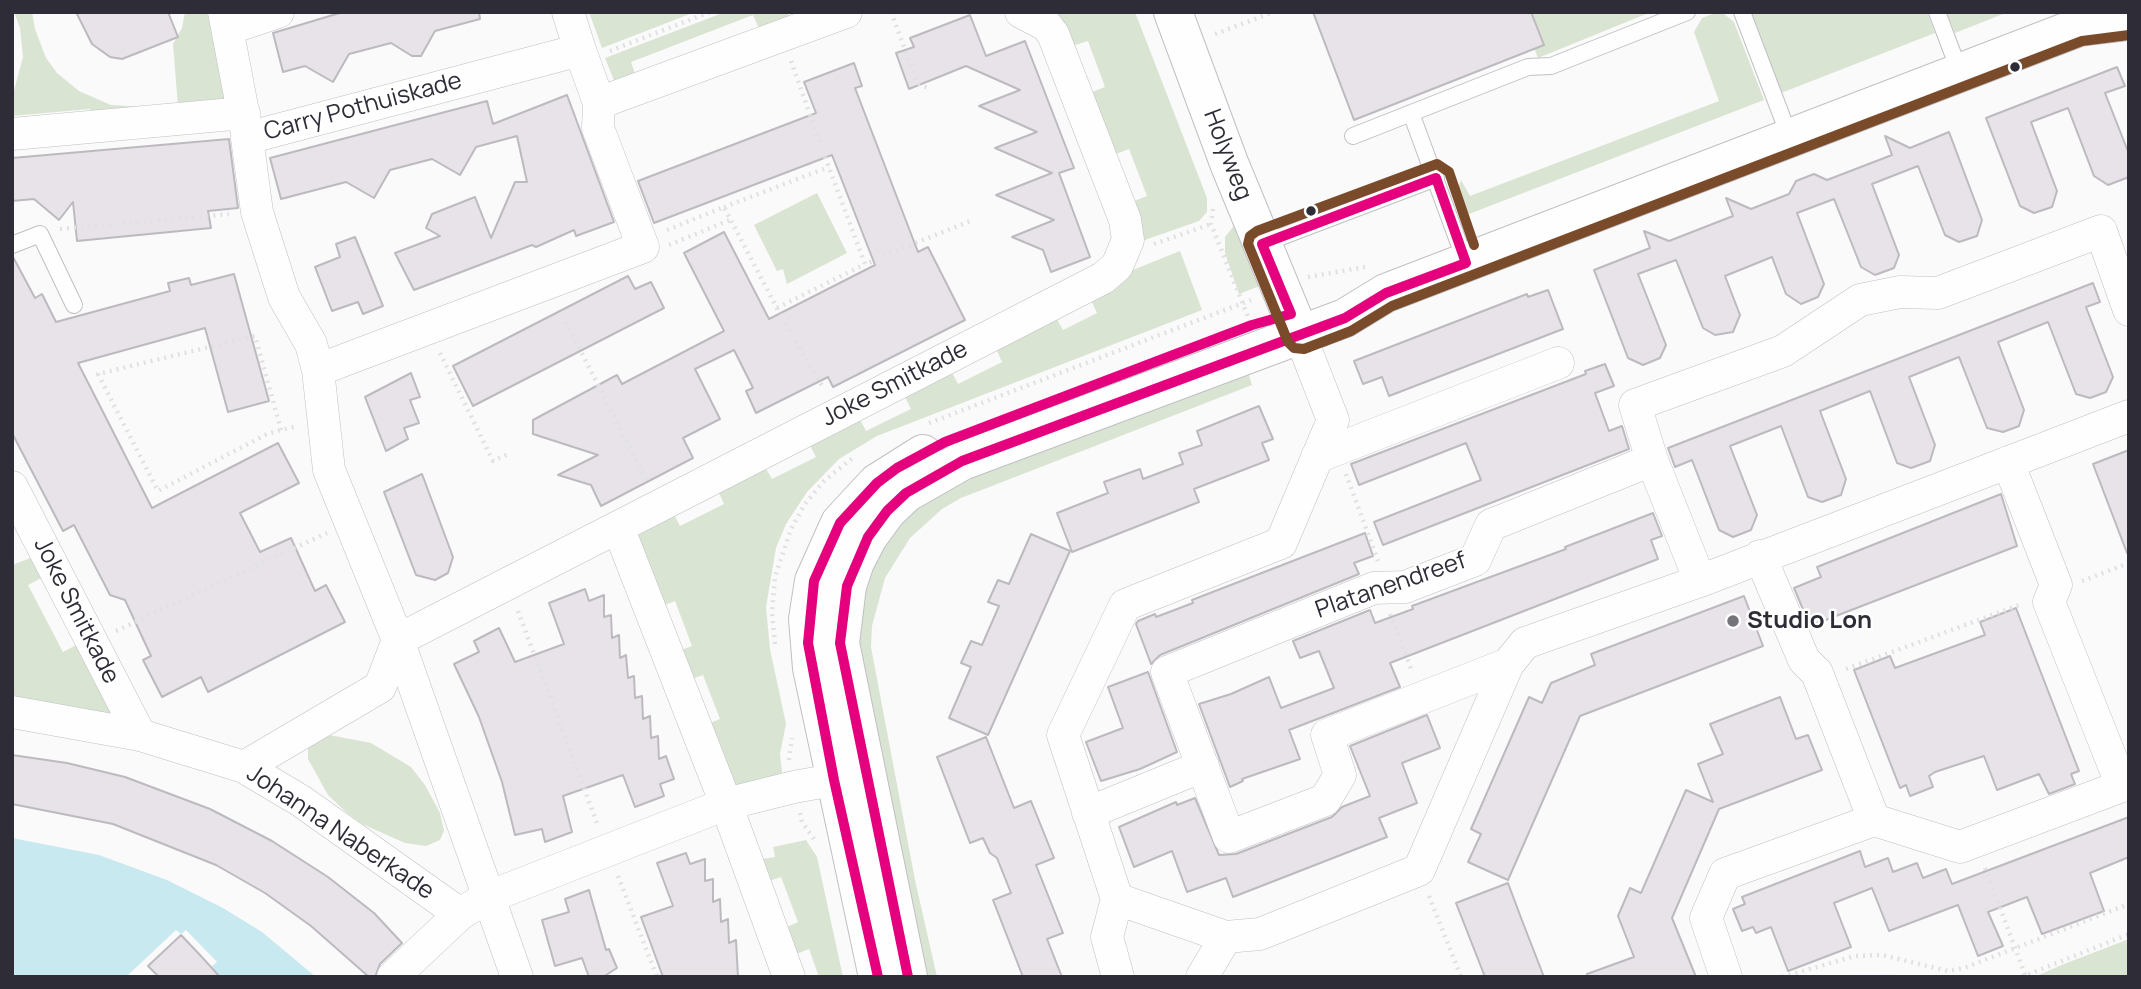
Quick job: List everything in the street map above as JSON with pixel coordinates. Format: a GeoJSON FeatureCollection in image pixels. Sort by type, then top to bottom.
{"type":"FeatureCollection","features":[{"type":"Feature","properties":{"kind":"street"},"geometry":{"type":"LineString","coordinates":[[12,134],[246,126],[227,20],[278,12]]}},
{"type":"Feature","properties":{"kind":"street"},"geometry":{"type":"LineString","coordinates":[[318,370],[650,240],[598,128],[599,103],[568,12]]}},
{"type":"Feature","properties":{"kind":"street"},"geometry":{"type":"LineString","coordinates":[[599,103],[846,12]]}},
{"type":"Feature","properties":{"kind":"street"},"geometry":{"type":"LineString","coordinates":[[1021,12],[1046,25],[1053,34],[1125,220],[1128,240],[1124,255]]}},
{"type":"Feature","properties":{"kind":"street"},"geometry":{"type":"LineString","coordinates":[[878,977],[850,777],[844,667],[840,643],[841,618],[855,562],[868,537],[887,511],[915,487],[962,461],[1296,324],[1345,318],[1386,293],[2079,27],[2129,21]]}},
{"type":"Feature","properties":{"kind":"street","name":"Holyweg"},"geometry":{"type":"LineString","coordinates":[[1179,29],[1262,244],[1296,324]]}},
{"type":"Feature","properties":{"kind":"street","name":"Carry Pothuiskade"},"geometry":{"type":"LineString","coordinates":[[517,977],[486,898],[398,640],[329,470],[318,370],[311,344],[284,297],[257,212],[246,126],[582,55]]}},
{"type":"Feature","properties":{"kind":"street"},"geometry":{"type":"LineString","coordinates":[[1700,581],[1652,460],[1635,405],[1783,351],[1860,300],[1899,292],[1938,293],[2101,231],[2129,310]]}},
{"type":"Feature","properties":{"kind":"street","name":"Joke Smitkade"},"geometry":{"type":"LineString","coordinates":[[398,640],[1103,278],[1117,266],[1124,255]]}},
{"type":"Feature","properties":{"kind":"street"},"geometry":{"type":"LineString","coordinates":[[1118,977],[1107,937],[1117,899],[1063,735],[1125,605],[1281,543],[1333,420],[1296,324]]}},
{"type":"Feature","properties":{"kind":"street"},"geometry":{"type":"LineString","coordinates":[[1317,457],[1558,363]]}},
{"type":"Feature","properties":{"kind":"street","name":"Platanendreef"},"geometry":{"type":"LineString","coordinates":[[1419,870],[1508,664],[1525,643],[1700,581],[2129,416]]}},
{"type":"Feature","properties":{"kind":"street","name":"Platanendreef"},"geometry":{"type":"LineString","coordinates":[[1508,664],[1326,735],[1340,775],[1325,800],[1229,837],[1167,672],[1374,588],[1405,587],[1475,560],[1491,525],[1652,460]]}},
{"type":"Feature","properties":{"kind":"street"},"geometry":{"type":"LineString","coordinates":[[1726,977],[1706,918],[1725,874],[1874,820],[1960,847],[2122,786],[2049,601],[2056,584],[2008,462]]}},
{"type":"Feature","properties":{"kind":"street","name":"Joke Smitkade"},"geometry":{"type":"LineString","coordinates":[[12,487],[140,735]]}},
{"type":"Feature","properties":{"kind":"street"},"geometry":{"type":"LineString","coordinates":[[618,527],[726,804],[789,977]]}},
{"type":"Feature","properties":{"kind":"street"},"geometry":{"type":"LineString","coordinates":[[1760,556],[1804,660],[1819,679],[1874,820]]}},
{"type":"Feature","properties":{"kind":"street"},"geometry":{"type":"LineString","coordinates":[[244,767],[380,687],[398,640]]}},
{"type":"Feature","properties":{"kind":"street","name":"Johanna Naberkade"},"geometry":{"type":"LineString","coordinates":[[12,712],[140,735],[244,767],[301,802],[460,914]]}},
{"type":"Feature","properties":{"kind":"street"},"geometry":{"type":"LineString","coordinates":[[1088,813],[1203,766]]}},
{"type":"Feature","properties":{"kind":"street"},"geometry":{"type":"LineString","coordinates":[[850,777],[908,977]]}},
{"type":"Feature","properties":{"kind":"street","name":"Johanna Naberkade"},"geometry":{"type":"LineString","coordinates":[[393,977],[460,914],[486,898],[726,804],[787,788],[850,777]]}},
{"type":"Feature","properties":{"kind":"street"},"geometry":{"type":"LineString","coordinates":[[1117,899],[1226,937],[1260,934],[1419,870]]}},
{"type":"Feature","properties":{"kind":"street"},"geometry":{"type":"LineString","coordinates":[[1202,977],[1226,937]]}},
{"type":"Feature","properties":{"kind":"lane"},"geometry":{"type":"LineString","coordinates":[[1353,136],[1528,67],[1551,66],[1687,12]]}},
{"type":"Feature","properties":{"kind":"lane"},"geometry":{"type":"LineString","coordinates":[[1742,12],[1790,138]]}},
{"type":"Feature","properties":{"kind":"lane"},"geometry":{"type":"LineString","coordinates":[[1937,12],[1960,73]]}},
{"type":"Feature","properties":{"kind":"lane"},"geometry":{"type":"LineString","coordinates":[[1411,113],[1466,263]]}},
{"type":"Feature","properties":{"kind":"lane"},"geometry":{"type":"LineString","coordinates":[[1262,244],[1436,178]]}},
{"type":"Feature","properties":{"kind":"lane"},"geometry":{"type":"LineString","coordinates":[[12,245],[40,234],[74,305]]}},
{"type":"Feature","properties":{"kind":"path"},"geometry":{"type":"LineString","coordinates":[[582,55],[710,12]]}},
{"type":"Feature","properties":{"kind":"path"},"geometry":{"type":"LineString","coordinates":[[891,12],[918,84],[931,89]]}},
{"type":"Feature","properties":{"kind":"path"},"geometry":{"type":"LineString","coordinates":[[1179,29],[1274,12]]}},
{"type":"Feature","properties":{"kind":"path"},"geometry":{"type":"LineString","coordinates":[[799,84],[821,146]]}},
{"type":"Feature","properties":{"kind":"path"},"geometry":{"type":"LineString","coordinates":[[825,158],[865,264]]}},
{"type":"Feature","properties":{"kind":"path"},"geometry":{"type":"LineString","coordinates":[[730,220],[658,249],[650,240],[724,207],[829,167]]}},
{"type":"Feature","properties":{"kind":"path"},"geometry":{"type":"LineString","coordinates":[[724,207],[779,311],[873,261]]}},
{"type":"Feature","properties":{"kind":"path"},"geometry":{"type":"LineString","coordinates":[[40,234],[62,229],[257,212]]}},
{"type":"Feature","properties":{"kind":"path"},"geometry":{"type":"LineString","coordinates":[[883,256],[974,220]]}},
{"type":"Feature","properties":{"kind":"path"},"geometry":{"type":"LineString","coordinates":[[1124,255],[1211,224]]}},
{"type":"Feature","properties":{"kind":"path"},"geometry":{"type":"LineString","coordinates":[[566,322],[659,506]]}},
{"type":"Feature","properties":{"kind":"path"},"geometry":{"type":"LineString","coordinates":[[785,324],[837,413]]}},
{"type":"Feature","properties":{"kind":"path"},"geometry":{"type":"LineString","coordinates":[[429,328],[493,461],[510,453]]}},
{"type":"Feature","properties":{"kind":"path"},"geometry":{"type":"LineString","coordinates":[[255,336],[281,430],[267,434],[158,491],[98,374],[255,336]]}},
{"type":"Feature","properties":{"kind":"path"},"geometry":{"type":"LineString","coordinates":[[115,631],[350,523]]}},
{"type":"Feature","properties":{"kind":"path"},"geometry":{"type":"LineString","coordinates":[[1819,679],[2129,564]]}},
{"type":"Feature","properties":{"kind":"path"},"geometry":{"type":"LineString","coordinates":[[502,586],[519,614],[657,977]]}},
{"type":"Feature","properties":{"kind":"path"},"geometry":{"type":"LineString","coordinates":[[1975,841],[2025,976],[2129,934]]}},
{"type":"Feature","properties":{"kind":"path"},"geometry":{"type":"LineString","coordinates":[[1419,870],[1461,977]]}},
{"type":"Feature","properties":{"kind":"path"},"geometry":{"type":"LineString","coordinates":[[1782,977],[1855,956],[1882,956],[1948,971],[2129,904]]}},
{"type":"Feature","properties":{"kind":"path"},"geometry":{"type":"LineString","coordinates":[[1852,977],[1896,977]]}},
{"type":"Feature","properties":{"kind":"green space"},"geometry":{"type":"Polygon","coordinates":[[[14,12],[32,12],[46,58],[57,73],[79,91],[111,105],[145,107],[91,116],[90,109],[12,116],[12,98],[23,57],[20,28],[14,12]]]}},
{"type":"Feature","properties":{"kind":"green space"},"geometry":{"type":"Polygon","coordinates":[[[185,12],[215,12],[228,103],[178,107],[173,44],[182,28],[185,12]]]}},
{"type":"Feature","properties":{"kind":"green space"},"geometry":{"type":"Polygon","coordinates":[[[589,12],[695,12],[602,48],[589,12]]]}},
{"type":"Feature","properties":{"kind":"green space"},"geometry":{"type":"Polygon","coordinates":[[[725,12],[787,12],[791,21],[761,33],[753,15],[631,62],[637,80],[615,83],[605,58],[725,12]]]}},
{"type":"Feature","properties":{"kind":"green space"},"geometry":{"type":"Polygon","coordinates":[[[1044,12],[1135,12],[1207,198],[1207,212],[1199,221],[1142,241],[1129,203],[1147,196],[1129,149],[1111,156],[1087,94],[1105,87],[1088,41],[1069,47],[1044,12]]]}},
{"type":"Feature","properties":{"kind":"green space"},"geometry":{"type":"Polygon","coordinates":[[[1520,12],[1651,12],[1538,58],[1520,12]]]}},
{"type":"Feature","properties":{"kind":"green space"},"geometry":{"type":"Polygon","coordinates":[[[1750,12],[1927,12],[1935,33],[1781,93],[1750,12]]]}},
{"type":"Feature","properties":{"kind":"green space"},"geometry":{"type":"Polygon","coordinates":[[[1946,12],[2008,12],[1955,33],[1946,12]]]}},
{"type":"Feature","properties":{"kind":"green space"},"geometry":{"type":"Polygon","coordinates":[[[1715,13],[1724,14],[1734,22],[1764,100],[1469,214],[1465,210],[1457,190],[1461,180],[1470,196],[1719,101],[1694,32],[1702,18],[1715,13]]]}},
{"type":"Feature","properties":{"kind":"green space"},"geometry":{"type":"Polygon","coordinates":[[[817,193],[847,253],[787,284],[783,269],[777,271],[754,225],[817,193]]]}},
{"type":"Feature","properties":{"kind":"green space"},"geometry":{"type":"Polygon","coordinates":[[[1236,223],[1262,285],[1239,294],[1225,253],[1225,237],[1236,223]]]}},
{"type":"Feature","properties":{"kind":"green space"},"geometry":{"type":"Polygon","coordinates":[[[1180,251],[1202,310],[877,436],[839,459],[807,492],[786,524],[776,548],[766,607],[770,649],[786,724],[780,754],[782,772],[780,775],[741,786],[734,785],[703,726],[720,719],[703,675],[686,681],[674,653],[692,646],[675,601],[657,608],[634,547],[637,529],[671,509],[680,526],[724,504],[716,486],[762,462],[772,479],[816,457],[807,440],[857,414],[866,431],[911,409],[902,391],[949,367],[958,384],[1002,362],[994,344],[1054,314],[1063,330],[1097,313],[1089,296],[1123,274],[1180,251]]]}},
{"type":"Feature","properties":{"kind":"green space"},"geometry":{"type":"Polygon","coordinates":[[[1247,369],[1252,385],[961,498],[942,509],[910,538],[885,578],[872,626],[871,647],[915,880],[937,977],[919,977],[851,664],[871,552],[936,483],[1247,369]]]}},
{"type":"Feature","properties":{"kind":"green space"},"geometry":{"type":"Polygon","coordinates":[[[33,557],[45,576],[28,585],[63,652],[80,643],[115,710],[101,717],[12,701],[12,565],[33,557]]]}},
{"type":"Feature","properties":{"kind":"green space"},"geometry":{"type":"Polygon","coordinates":[[[324,734],[371,743],[411,767],[425,785],[440,813],[444,831],[440,840],[426,846],[405,843],[362,824],[346,812],[328,795],[308,759],[308,744],[324,734]]]}},
{"type":"Feature","properties":{"kind":"green space"},"geometry":{"type":"Polygon","coordinates":[[[806,840],[817,857],[843,977],[819,977],[809,949],[791,956],[781,930],[798,922],[781,877],[763,883],[756,860],[775,857],[773,847],[806,840]]]}},
{"type":"Feature","properties":{"kind":"green space"},"geometry":{"type":"Polygon","coordinates":[[[2129,939],[2129,977],[2034,977],[2064,964],[2129,939]]]}},
{"type":"Feature","properties":{"kind":"water"},"geometry":{"type":"Polygon","coordinates":[[[12,838],[99,855],[167,880],[223,908],[262,932],[316,977],[220,977],[211,967],[217,962],[186,930],[181,934],[176,930],[126,977],[12,977],[12,838]]]}},
{"type":"Feature","properties":{"kind":"building"},"geometry":{"type":"Polygon","coordinates":[[[76,12],[168,12],[178,37],[122,59],[110,57],[92,44],[76,12]]]}},
{"type":"Feature","properties":{"kind":"building"},"geometry":{"type":"Polygon","coordinates":[[[343,12],[479,12],[480,19],[435,31],[421,56],[412,56],[391,43],[349,54],[333,82],[305,66],[283,72],[273,33],[343,12]]]}},
{"type":"Feature","properties":{"kind":"building"},"geometry":{"type":"Polygon","coordinates":[[[1313,12],[1531,12],[1544,45],[1354,120],[1313,12]]]}},
{"type":"Feature","properties":{"kind":"building"},"geometry":{"type":"Polygon","coordinates":[[[970,15],[986,56],[1025,41],[1074,168],[1059,173],[1090,257],[1051,272],[1043,250],[1012,237],[1054,220],[996,195],[1052,173],[995,148],[1037,132],[979,106],[1020,90],[966,66],[909,89],[896,53],[914,47],[910,38],[970,15]]]}},
{"type":"Feature","properties":{"kind":"building"},"geometry":{"type":"Polygon","coordinates":[[[854,63],[862,86],[855,88],[918,252],[928,247],[965,320],[833,387],[828,377],[756,413],[746,391],[753,388],[734,350],[695,369],[720,419],[683,438],[693,458],[601,506],[591,485],[558,475],[598,455],[533,434],[533,420],[617,375],[622,384],[724,331],[684,253],[724,232],[769,319],[875,265],[832,155],[654,223],[638,181],[816,113],[804,82],[854,63]]]}},
{"type":"Feature","properties":{"kind":"building"},"geometry":{"type":"Polygon","coordinates":[[[2117,67],[2125,86],[2105,93],[2129,154],[2129,177],[2108,185],[2094,176],[2068,108],[2031,122],[2057,191],[2052,207],[2034,213],[2020,206],[1986,118],[2117,67]]]}},
{"type":"Feature","properties":{"kind":"building"},"geometry":{"type":"Polygon","coordinates":[[[567,95],[614,222],[576,236],[574,230],[536,247],[532,245],[414,290],[395,253],[440,236],[426,228],[432,214],[475,197],[491,238],[515,182],[527,182],[517,136],[476,147],[460,175],[432,159],[390,170],[374,198],[346,182],[281,199],[270,158],[487,101],[493,124],[567,95]]]}},
{"type":"Feature","properties":{"kind":"building"},"geometry":{"type":"Polygon","coordinates":[[[1949,132],[1982,220],[1977,236],[1959,242],[1945,235],[1918,166],[1872,184],[1899,255],[1894,268],[1875,275],[1861,267],[1834,199],[1797,213],[1824,284],[1818,297],[1801,304],[1786,294],[1772,257],[1725,276],[1740,315],[1733,332],[1715,335],[1703,328],[1676,260],[1638,274],[1666,345],[1660,358],[1643,365],[1628,358],[1594,270],[1650,248],[1644,231],[1669,241],[1733,216],[1726,198],[1751,209],[1789,194],[1796,181],[1814,174],[1827,180],[1892,155],[1885,136],[1910,148],[1949,132]]]}},
{"type":"Feature","properties":{"kind":"building"},"geometry":{"type":"Polygon","coordinates":[[[229,139],[238,208],[208,211],[211,228],[77,241],[73,202],[59,220],[34,199],[12,201],[12,158],[229,139]]]}},
{"type":"Feature","properties":{"kind":"building"},"geometry":{"type":"Polygon","coordinates":[[[355,237],[383,306],[363,314],[358,302],[332,311],[315,267],[340,257],[336,244],[355,237]]]}},
{"type":"Feature","properties":{"kind":"building"},"geometry":{"type":"Polygon","coordinates":[[[12,255],[35,298],[42,294],[56,322],[170,291],[168,283],[189,278],[191,285],[234,274],[269,401],[228,412],[205,328],[78,363],[152,508],[278,443],[299,483],[240,513],[260,552],[291,538],[315,591],[326,585],[345,622],[208,692],[201,677],[162,697],[143,660],[151,656],[125,600],[110,595],[74,525],[63,531],[12,433],[12,255]]]}},
{"type":"Feature","properties":{"kind":"building"},"geometry":{"type":"Polygon","coordinates":[[[628,276],[635,289],[651,282],[664,308],[473,406],[453,366],[628,276]]]}},
{"type":"Feature","properties":{"kind":"building"},"geometry":{"type":"Polygon","coordinates":[[[2093,283],[2100,302],[2086,307],[2113,377],[2106,392],[2090,398],[2076,394],[2048,322],[1998,342],[2024,410],[2019,426],[2003,432],[1987,428],[1959,357],[1909,377],[1935,445],[1930,461],[1911,468],[1897,463],[1870,391],[1820,411],[1846,479],[1841,495],[1822,502],[1808,497],[1781,426],[1730,446],[1757,515],[1751,530],[1733,537],[1719,530],[1692,460],[1675,467],[1668,448],[2093,283]]]}},
{"type":"Feature","properties":{"kind":"building"},"geometry":{"type":"Polygon","coordinates":[[[1548,290],[1563,329],[1389,396],[1382,377],[1363,384],[1354,361],[1527,294],[1528,297],[1548,290]]]}},
{"type":"Feature","properties":{"kind":"building"},"geometry":{"type":"Polygon","coordinates":[[[1605,364],[1614,386],[1595,393],[1609,431],[1622,426],[1629,449],[1383,545],[1374,522],[1481,480],[1466,443],[1359,485],[1351,464],[1586,374],[1585,371],[1605,364]]]}},
{"type":"Feature","properties":{"kind":"building"},"geometry":{"type":"Polygon","coordinates":[[[411,373],[420,397],[410,400],[419,423],[404,428],[408,439],[386,451],[365,397],[411,373]]]}},
{"type":"Feature","properties":{"kind":"building"},"geometry":{"type":"Polygon","coordinates":[[[1259,406],[1273,439],[1262,443],[1269,460],[1194,489],[1199,502],[1072,552],[1057,513],[1108,493],[1104,482],[1140,469],[1143,479],[1183,464],[1179,453],[1202,445],[1197,431],[1259,406]]]}},
{"type":"Feature","properties":{"kind":"building"},"geometry":{"type":"Polygon","coordinates":[[[2129,450],[2129,553],[2127,553],[2093,464],[2129,450]]]}},
{"type":"Feature","properties":{"kind":"building"},"geometry":{"type":"Polygon","coordinates":[[[422,474],[453,557],[448,573],[435,580],[416,575],[384,492],[422,474]]]}},
{"type":"Feature","properties":{"kind":"building"},"geometry":{"type":"Polygon","coordinates":[[[2001,494],[2017,546],[1810,626],[1794,588],[1821,577],[1817,567],[2001,494]]]}},
{"type":"Feature","properties":{"kind":"building"},"geometry":{"type":"Polygon","coordinates":[[[1653,513],[1662,536],[1651,540],[1658,559],[1390,663],[1400,687],[1289,730],[1300,759],[1242,779],[1243,781],[1230,787],[1199,704],[1231,694],[1269,677],[1281,708],[1334,688],[1319,651],[1300,658],[1293,641],[1370,610],[1375,623],[1413,609],[1412,606],[1566,549],[1565,547],[1653,513]]]}},
{"type":"Feature","properties":{"kind":"building"},"geometry":{"type":"Polygon","coordinates":[[[1365,533],[1373,556],[1354,563],[1359,574],[1160,655],[1151,664],[1136,624],[1138,621],[1193,603],[1192,600],[1365,533]]]}},
{"type":"Feature","properties":{"kind":"building"},"geometry":{"type":"Polygon","coordinates":[[[1031,534],[1070,551],[988,735],[949,718],[971,667],[961,663],[971,641],[982,645],[999,606],[988,602],[998,580],[1009,584],[1031,534]]]}},
{"type":"Feature","properties":{"kind":"building"},"geometry":{"type":"Polygon","coordinates":[[[585,589],[589,601],[604,595],[604,617],[611,615],[612,638],[619,635],[620,658],[626,655],[628,678],[634,676],[635,698],[642,696],[643,719],[650,716],[651,738],[658,736],[659,759],[666,756],[674,779],[660,784],[664,796],[635,807],[623,775],[563,796],[572,832],[545,842],[542,829],[515,835],[502,782],[479,717],[454,664],[479,652],[474,641],[499,628],[515,662],[564,644],[549,603],[585,589]]]}},
{"type":"Feature","properties":{"kind":"building"},"geometry":{"type":"Polygon","coordinates":[[[1744,596],[1763,646],[1580,716],[1508,880],[1468,862],[1481,834],[1471,829],[1529,697],[1542,703],[1551,683],[1595,665],[1591,654],[1744,596]]]}},
{"type":"Feature","properties":{"kind":"building"},"geometry":{"type":"Polygon","coordinates":[[[2016,608],[2079,771],[2071,774],[2075,784],[2049,794],[2039,774],[1997,790],[1984,756],[1935,772],[1929,776],[1933,787],[1910,796],[1906,785],[1900,788],[1854,670],[1890,656],[1895,668],[1985,635],[1980,622],[2016,608]]]}},
{"type":"Feature","properties":{"kind":"building"},"geometry":{"type":"Polygon","coordinates":[[[1148,672],[1177,752],[1140,769],[1101,781],[1086,742],[1123,728],[1108,687],[1148,672]]]}},
{"type":"Feature","properties":{"kind":"building"},"geometry":{"type":"Polygon","coordinates":[[[1780,697],[1796,739],[1808,735],[1822,770],[1719,809],[1672,918],[1696,977],[1587,977],[1587,974],[1634,957],[1618,916],[1630,888],[1641,893],[1686,790],[1713,802],[1698,764],[1723,754],[1710,724],[1780,697]]]}},
{"type":"Feature","properties":{"kind":"building"},"geometry":{"type":"Polygon","coordinates":[[[1427,715],[1440,748],[1402,763],[1417,803],[1379,818],[1387,837],[1233,897],[1226,878],[1187,892],[1172,851],[1134,867],[1119,827],[1176,802],[1177,805],[1195,798],[1219,855],[1236,854],[1332,817],[1342,807],[1370,796],[1350,746],[1427,715]]]}},
{"type":"Feature","properties":{"kind":"building"},"geometry":{"type":"Polygon","coordinates":[[[986,737],[1014,808],[1031,801],[1054,858],[1036,865],[1063,933],[1047,939],[1062,977],[1023,977],[993,900],[1011,893],[997,858],[990,853],[983,838],[970,843],[937,757],[986,737]]]}},
{"type":"Feature","properties":{"kind":"building"},"geometry":{"type":"Polygon","coordinates":[[[12,755],[67,763],[125,777],[210,809],[272,841],[328,877],[374,913],[402,943],[380,964],[375,977],[369,977],[311,926],[265,893],[216,865],[113,824],[12,804],[12,755]]]}},
{"type":"Feature","properties":{"kind":"building"},"geometry":{"type":"Polygon","coordinates":[[[2129,817],[2129,857],[2090,873],[2104,911],[2042,934],[2027,897],[1988,912],[2003,946],[1978,956],[1958,905],[1889,931],[1872,888],[1834,903],[1851,947],[1788,971],[1771,927],[1756,933],[1753,927],[1742,931],[1733,909],[1745,904],[1742,897],[1860,851],[1865,867],[1888,858],[1893,872],[1917,863],[1923,878],[1946,869],[1952,884],[2129,817]]]}},
{"type":"Feature","properties":{"kind":"building"},"geometry":{"type":"Polygon","coordinates":[[[686,853],[690,864],[705,859],[705,881],[713,879],[713,902],[720,899],[721,922],[728,919],[729,943],[736,940],[738,977],[663,977],[641,917],[673,906],[657,863],[686,853]]]}},
{"type":"Feature","properties":{"kind":"building"},"geometry":{"type":"Polygon","coordinates":[[[1508,883],[1544,977],[1485,977],[1456,903],[1508,883]]]}},
{"type":"Feature","properties":{"kind":"building"},"geometry":{"type":"Polygon","coordinates":[[[589,890],[606,950],[609,949],[617,968],[603,977],[589,977],[582,958],[555,966],[542,920],[569,912],[565,899],[589,890]]]}},
{"type":"Feature","properties":{"kind":"building"},"geometry":{"type":"Polygon","coordinates":[[[181,935],[220,977],[159,977],[148,966],[181,935]]]}},
{"type":"Feature","properties":{"kind":"transit line"},"geometry":{"type":"LineString","coordinates":[[1474,245],[1449,172],[1437,164],[1257,231],[1250,236],[1248,244],[1288,342],[1294,348],[1304,349],[1351,331],[1392,306],[2082,41],[2129,35]]}},
{"type":"Feature","properties":{"kind":"transit line"},"geometry":{"type":"LineString","coordinates":[[878,977],[834,780],[808,643],[814,581],[840,523],[877,483],[897,468],[945,442],[1252,325],[1291,314],[1262,244],[1436,178],[1466,263],[1386,293],[1345,318],[962,461],[906,493],[887,511],[868,537],[847,586],[840,643],[908,977]]}},
{"type":"Feature","properties":{"kind":"place","name":"Studio Lon"},"geometry":{"type":"Point","coordinates":[1733,621]}}]}
